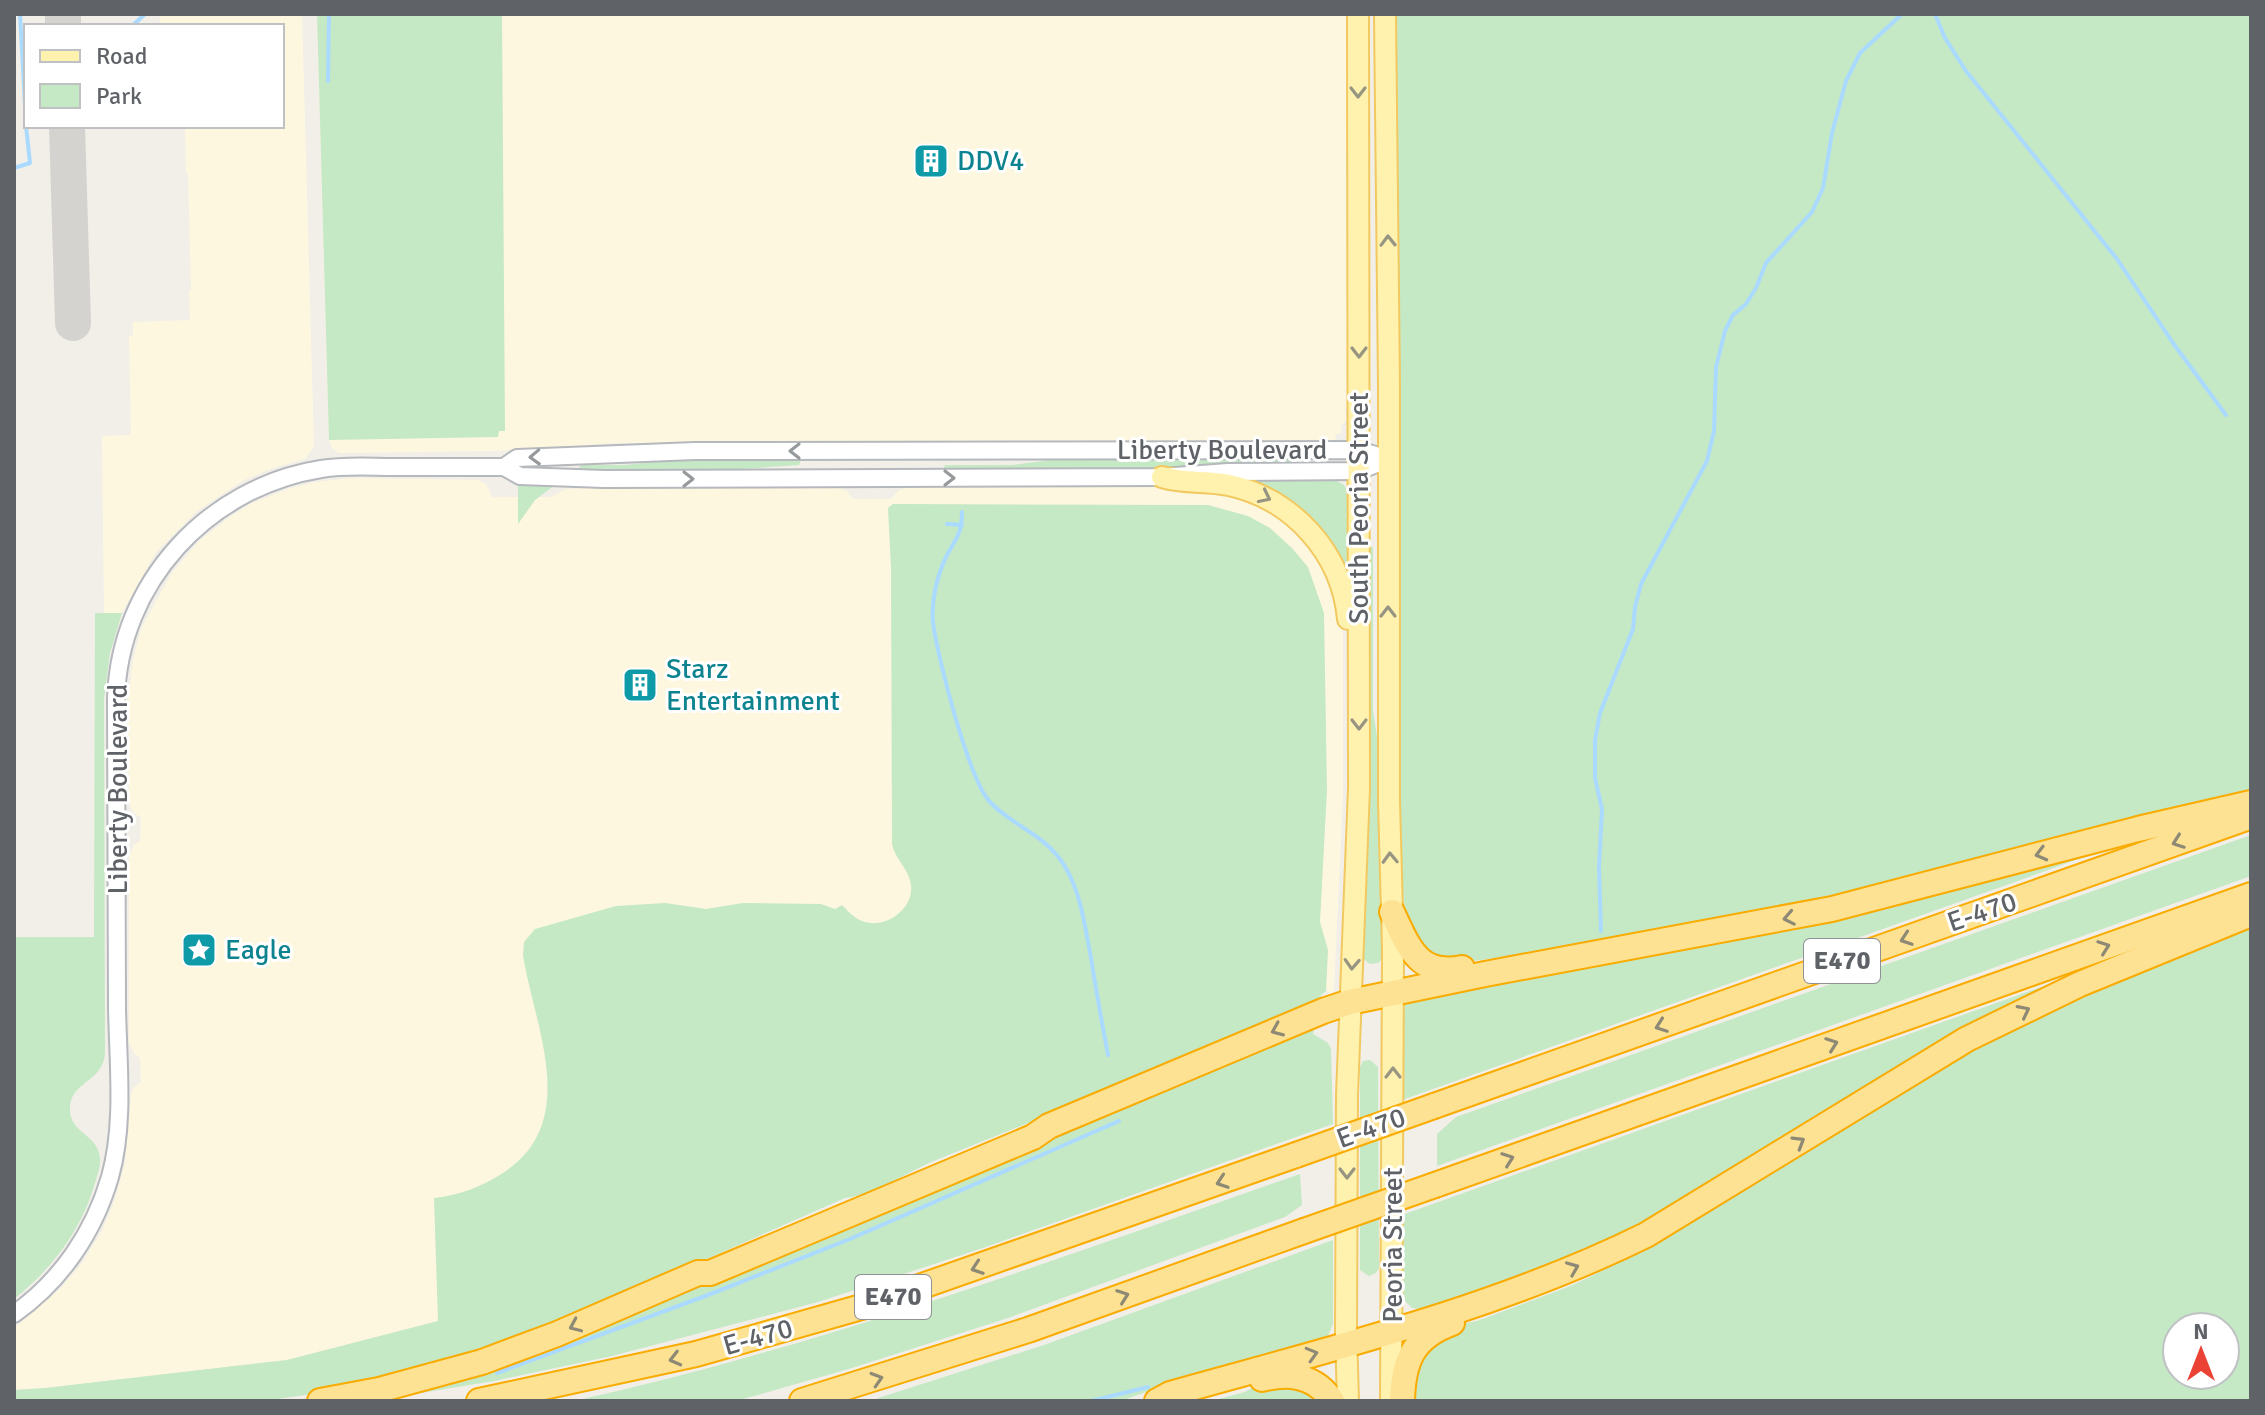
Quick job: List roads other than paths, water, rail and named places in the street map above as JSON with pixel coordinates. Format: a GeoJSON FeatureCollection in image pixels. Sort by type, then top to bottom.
{"type":"FeatureCollection","features":[{"type":"Feature","properties":{"kind":"highway"},"geometry":{"type":"LineString","coordinates":[[320,1401],[379,1390],[482,1362],[567,1330],[863,1198],[1049,1126],[1350,1002],[1818,912],[2251,803]]}},
{"type":"Feature","properties":{"kind":"highway","name":"E-470"},"geometry":{"type":"LineString","coordinates":[[479,1401],[696,1354],[865,1306],[2251,816]]}},
{"type":"Feature","properties":{"kind":"highway","name":"E470"},"geometry":{"type":"LineString","coordinates":[[802,1401],[1014,1335],[2251,895]]}},
{"type":"Feature","properties":{"kind":"highway"},"geometry":{"type":"LineString","coordinates":[[1392,912],[1413,953],[1433,969],[1450,970],[1491,963],[1516,969]]}},
{"type":"Feature","properties":{"kind":"highway"},"geometry":{"type":"LineString","coordinates":[[1157,1401],[1170,1394],[1393,1330],[1537,1283],[1646,1235],[1967,1039],[2080,984],[2251,914]]}},
{"type":"Feature","properties":{"kind":"highway"},"geometry":{"type":"LineString","coordinates":[[1402,1401],[1406,1363],[1426,1336],[1497,1307],[1537,1283]]}},
{"type":"Feature","properties":{"kind":"highway"},"geometry":{"type":"LineString","coordinates":[[1182,1401],[1283,1375],[1312,1382],[1322,1388],[1332,1401]]}},
{"type":"Feature","properties":{"kind":"main road","name":"South Peoria Street"},"geometry":{"type":"LineString","coordinates":[[1350,1002],[1359,800],[1358,14]]}},
{"type":"Feature","properties":{"kind":"main road","name":"South Peoria Street"},"geometry":{"type":"LineString","coordinates":[[1385,14],[1389,802],[1393,992]]}},
{"type":"Feature","properties":{"kind":"main road"},"geometry":{"type":"LineString","coordinates":[[1162,477],[1175,482],[1218,483],[1253,492],[1279,505],[1300,521],[1322,547],[1339,578],[1347,611],[1348,650],[1359,674]]}},
{"type":"Feature","properties":{"kind":"main road","name":"Peoria Street"},"geometry":{"type":"LineString","coordinates":[[1391,1401],[1393,992]]}},
{"type":"Feature","properties":{"kind":"main road","name":"Peoria Street"},"geometry":{"type":"LineString","coordinates":[[1348,1401],[1350,1002]]}},
{"type":"Feature","properties":{"kind":"street","name":"Liberty Boulevard"},"geometry":{"type":"LineString","coordinates":[[504,467],[517,458],[673,451],[1359,450],[1388,459]]}},
{"type":"Feature","properties":{"kind":"street","name":"Liberty Boulevard"},"geometry":{"type":"LineString","coordinates":[[14,1314],[45,1288],[73,1255],[97,1212],[111,1171],[117,1111],[117,682],[128,632],[150,584],[173,551],[204,521],[247,492],[280,478],[346,466],[504,467],[520,476],[604,479],[1162,477],[1228,472],[1359,471],[1388,459]]}},
{"type":"Feature","properties":{"kind":"waterway"},"geometry":{"type":"LineString","coordinates":[[20,14],[24,87]]}},
{"type":"Feature","properties":{"kind":"waterway"},"geometry":{"type":"LineString","coordinates":[[134,24],[145,14]]}},
{"type":"Feature","properties":{"kind":"waterway"},"geometry":{"type":"LineString","coordinates":[[328,81],[329,14]]}},
{"type":"Feature","properties":{"kind":"waterway"},"geometry":{"type":"LineString","coordinates":[[1601,931],[1599,867],[1602,809],[1595,778],[1595,740],[1600,713],[1633,629],[1641,584],[1707,461],[1714,431],[1716,367],[1725,331],[1733,315],[1746,304],[1756,288],[1766,263],[1812,212],[1823,188],[1832,133],[1846,81],[1860,53],[1902,14]]}},
{"type":"Feature","properties":{"kind":"waterway"},"geometry":{"type":"LineString","coordinates":[[1935,14],[1945,38],[1966,71],[2117,259],[2226,415]]}},
{"type":"Feature","properties":{"kind":"waterway"},"geometry":{"type":"LineString","coordinates":[[14,168],[30,163],[26,128]]}},
{"type":"Feature","properties":{"kind":"waterway"},"geometry":{"type":"LineString","coordinates":[[962,512],[959,532],[940,572],[933,606],[933,622],[947,688],[973,769],[990,802],[1047,845],[1070,875],[1084,922],[1108,1055]]}},
{"type":"Feature","properties":{"kind":"waterway"},"geometry":{"type":"LineString","coordinates":[[947,524],[962,525]]}},
{"type":"Feature","properties":{"kind":"waterway"},"geometry":{"type":"LineString","coordinates":[[497,1373],[850,1239],[1119,1121]]}},
{"type":"Feature","properties":{"kind":"waterway"},"geometry":{"type":"LineString","coordinates":[[1091,1401],[1148,1387]]}},
{"type":"Feature","properties":{"kind":"place","name":"DDV4"},"geometry":{"type":"Point","coordinates":[931,161]}},
{"type":"Feature","properties":{"kind":"place","name":"Starz Entertainment"},"geometry":{"type":"Point","coordinates":[640,685]}},
{"type":"Feature","properties":{"kind":"place","name":"Eagle"},"geometry":{"type":"Point","coordinates":[199,950]}}]}
